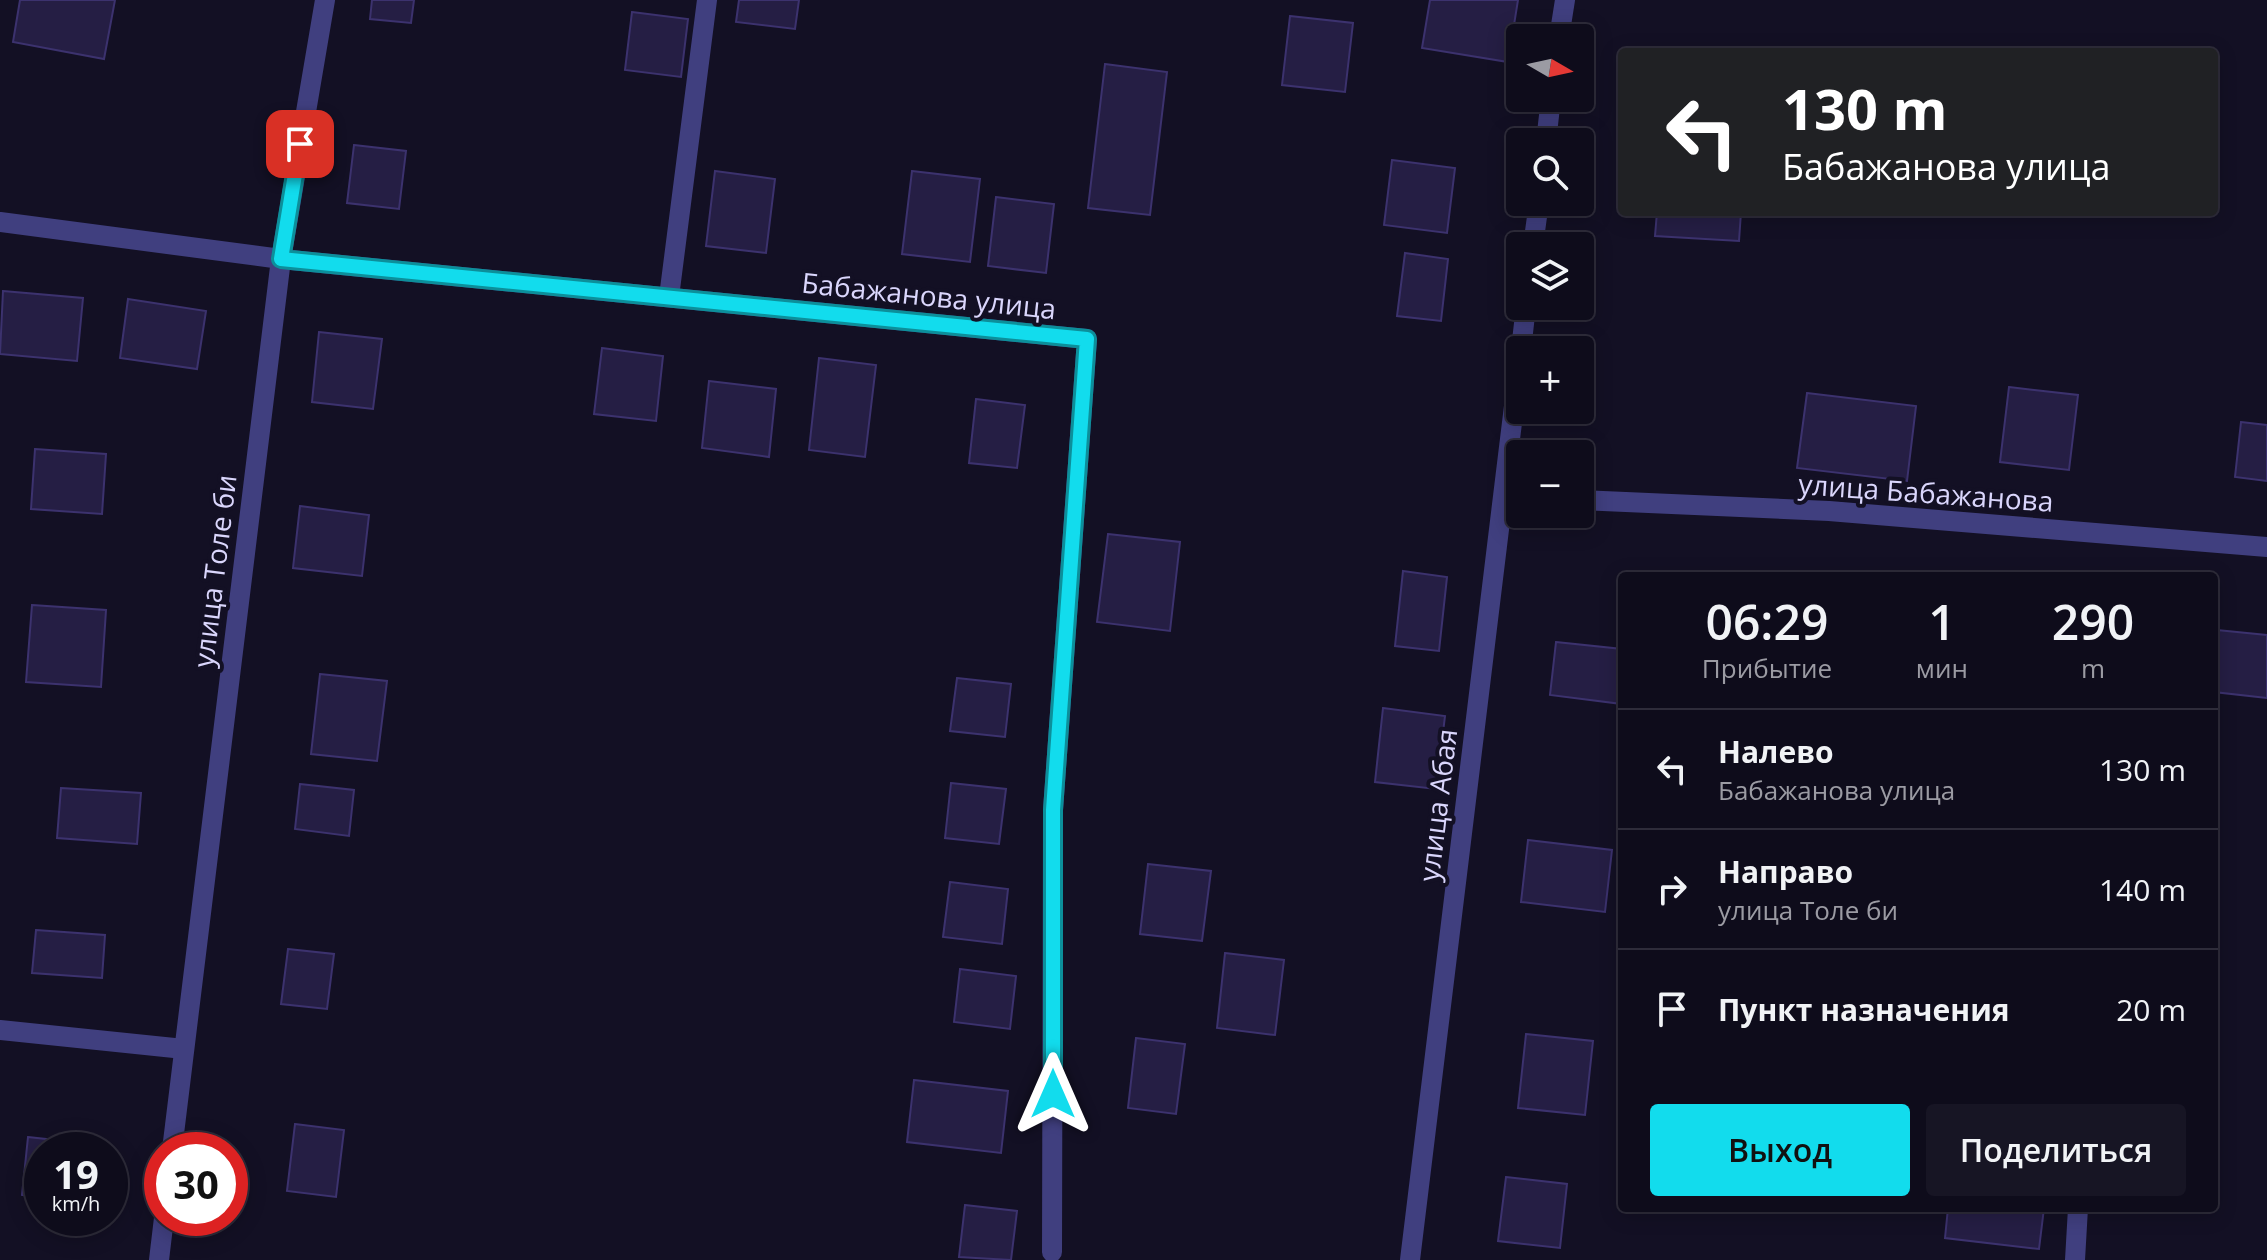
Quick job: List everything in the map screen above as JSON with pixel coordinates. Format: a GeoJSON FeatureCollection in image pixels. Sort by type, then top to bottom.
{"type":"FeatureCollection","features":[{"type":"Feature","properties":{"kind":"street","name":"улица Толе би"},"geometry":{"type":"LineString","coordinates":[[174,1132],[281,259],[325,0]]}},
{"type":"Feature","properties":{"kind":"street"},"geometry":{"type":"LineString","coordinates":[[669,297],[707,0]]}},
{"type":"Feature","properties":{"kind":"street"},"geometry":{"type":"LineString","coordinates":[[1561,24],[1565,0]]}},
{"type":"Feature","properties":{"kind":"street","name":"Бабажанова улица"},"geometry":{"type":"LineString","coordinates":[[0,222],[281,259],[1087,339],[1053,810],[1052,1252]]}},
{"type":"Feature","properties":{"kind":"street","name":"улица Бабажанова"},"geometry":{"type":"LineString","coordinates":[[1594,501],[1829,511],[2267,547]]}},
{"type":"Feature","properties":{"kind":"street","name":"улица Абая"},"geometry":{"type":"LineString","coordinates":[[1410,1260],[1508,528]]}},
{"type":"Feature","properties":{"kind":"street"},"geometry":{"type":"LineString","coordinates":[[0,1030],[184,1049]]}},
{"type":"Feature","properties":{"kind":"street"},"geometry":{"type":"LineString","coordinates":[[2075,1260],[2078,1212]]}},
{"type":"Feature","properties":{"kind":"street"},"geometry":{"type":"LineString","coordinates":[[159,1260],[162,1236]]}},
{"type":"Feature","properties":{"kind":"building"},"geometry":{"type":"Polygon","coordinates":[[[20,0],[115,0],[104,59],[13,42],[20,0]]]}},
{"type":"Feature","properties":{"kind":"building"},"geometry":{"type":"Polygon","coordinates":[[[372,0],[414,0],[411,23],[370,19],[372,0]]]}},
{"type":"Feature","properties":{"kind":"building"},"geometry":{"type":"Polygon","coordinates":[[[739,0],[799,0],[795,29],[736,22],[739,0]]]}},
{"type":"Feature","properties":{"kind":"building"},"geometry":{"type":"Polygon","coordinates":[[[1430,0],[1518,0],[1514,24],[1506,24],[1506,62],[1422,48],[1430,0]]]}},
{"type":"Feature","properties":{"kind":"building"},"geometry":{"type":"Polygon","coordinates":[[[632,12],[688,19],[681,77],[625,70],[632,12]]]}},
{"type":"Feature","properties":{"kind":"building"},"geometry":{"type":"Polygon","coordinates":[[[1290,16],[1353,23],[1345,92],[1282,85],[1290,16]]]}},
{"type":"Feature","properties":{"kind":"building"},"geometry":{"type":"Polygon","coordinates":[[[1105,64],[1167,72],[1150,215],[1088,208],[1105,64]]]}},
{"type":"Feature","properties":{"kind":"building"},"geometry":{"type":"Polygon","coordinates":[[[354,145],[406,151],[399,209],[347,203],[354,145]]]}},
{"type":"Feature","properties":{"kind":"building"},"geometry":{"type":"Polygon","coordinates":[[[1392,160],[1455,168],[1447,233],[1384,225],[1392,160]]]}},
{"type":"Feature","properties":{"kind":"building"},"geometry":{"type":"Polygon","coordinates":[[[715,171],[775,179],[766,253],[706,246],[715,171]]]}},
{"type":"Feature","properties":{"kind":"building"},"geometry":{"type":"Polygon","coordinates":[[[912,171],[980,179],[970,262],[902,254],[912,171]]]}},
{"type":"Feature","properties":{"kind":"building"},"geometry":{"type":"Polygon","coordinates":[[[996,197],[1054,204],[1046,273],[988,266],[996,197]]]}},
{"type":"Feature","properties":{"kind":"building"},"geometry":{"type":"Polygon","coordinates":[[[1657,216],[1741,216],[1739,241],[1655,236],[1657,216]]]}},
{"type":"Feature","properties":{"kind":"building"},"geometry":{"type":"Polygon","coordinates":[[[1405,253],[1448,259],[1441,321],[1397,316],[1405,253]]]}},
{"type":"Feature","properties":{"kind":"building"},"geometry":{"type":"Polygon","coordinates":[[[3,291],[83,298],[77,361],[0,354],[3,291]]]}},
{"type":"Feature","properties":{"kind":"building"},"geometry":{"type":"Polygon","coordinates":[[[128,299],[206,311],[197,369],[120,358],[128,299]]]}},
{"type":"Feature","properties":{"kind":"building"},"geometry":{"type":"Polygon","coordinates":[[[319,332],[382,339],[373,409],[312,402],[319,332]]]}},
{"type":"Feature","properties":{"kind":"building"},"geometry":{"type":"Polygon","coordinates":[[[602,348],[663,356],[656,421],[594,414],[602,348]]]}},
{"type":"Feature","properties":{"kind":"building"},"geometry":{"type":"Polygon","coordinates":[[[819,358],[876,365],[865,457],[809,450],[819,358]]]}},
{"type":"Feature","properties":{"kind":"building"},"geometry":{"type":"Polygon","coordinates":[[[709,381],[776,389],[769,457],[702,448],[709,381]]]}},
{"type":"Feature","properties":{"kind":"building"},"geometry":{"type":"Polygon","coordinates":[[[2009,387],[2078,395],[2069,470],[2000,462],[2009,387]]]}},
{"type":"Feature","properties":{"kind":"building"},"geometry":{"type":"Polygon","coordinates":[[[1807,393],[1916,406],[1907,481],[1797,468],[1807,393]]]}},
{"type":"Feature","properties":{"kind":"building"},"geometry":{"type":"Polygon","coordinates":[[[976,399],[1025,405],[1017,468],[969,463],[976,399]]]}},
{"type":"Feature","properties":{"kind":"building"},"geometry":{"type":"Polygon","coordinates":[[[2241,422],[2267,425],[2267,481],[2235,477],[2241,422]]]}},
{"type":"Feature","properties":{"kind":"building"},"geometry":{"type":"Polygon","coordinates":[[[35,449],[106,454],[102,514],[31,509],[35,449]]]}},
{"type":"Feature","properties":{"kind":"building"},"geometry":{"type":"Polygon","coordinates":[[[300,506],[369,515],[362,576],[293,568],[300,506]]]}},
{"type":"Feature","properties":{"kind":"building"},"geometry":{"type":"Polygon","coordinates":[[[1108,534],[1180,542],[1170,631],[1097,622],[1108,534]]]}},
{"type":"Feature","properties":{"kind":"building"},"geometry":{"type":"Polygon","coordinates":[[[1403,571],[1447,577],[1439,651],[1395,646],[1403,571]]]}},
{"type":"Feature","properties":{"kind":"building"},"geometry":{"type":"Polygon","coordinates":[[[32,605],[106,610],[101,687],[26,682],[32,605]]]}},
{"type":"Feature","properties":{"kind":"building"},"geometry":{"type":"Polygon","coordinates":[[[2218,630],[2267,635],[2267,698],[2218,692],[2218,630]]]}},
{"type":"Feature","properties":{"kind":"building"},"geometry":{"type":"Polygon","coordinates":[[[1556,642],[1618,649],[1618,704],[1550,695],[1556,642]]]}},
{"type":"Feature","properties":{"kind":"building"},"geometry":{"type":"Polygon","coordinates":[[[320,674],[387,681],[377,761],[311,754],[320,674]]]}},
{"type":"Feature","properties":{"kind":"building"},"geometry":{"type":"Polygon","coordinates":[[[957,678],[1011,684],[1005,737],[950,731],[957,678]]]}},
{"type":"Feature","properties":{"kind":"building"},"geometry":{"type":"Polygon","coordinates":[[[1383,708],[1445,716],[1436,789],[1375,782],[1383,708]]]}},
{"type":"Feature","properties":{"kind":"building"},"geometry":{"type":"Polygon","coordinates":[[[951,783],[1006,789],[999,844],[945,838],[951,783]]]}},
{"type":"Feature","properties":{"kind":"building"},"geometry":{"type":"Polygon","coordinates":[[[300,784],[354,790],[349,836],[295,829],[300,784]]]}},
{"type":"Feature","properties":{"kind":"building"},"geometry":{"type":"Polygon","coordinates":[[[61,788],[141,793],[137,844],[57,838],[61,788]]]}},
{"type":"Feature","properties":{"kind":"building"},"geometry":{"type":"Polygon","coordinates":[[[1528,840],[1612,850],[1605,912],[1521,902],[1528,840]]]}},
{"type":"Feature","properties":{"kind":"building"},"geometry":{"type":"Polygon","coordinates":[[[1148,864],[1211,871],[1202,941],[1140,934],[1148,864]]]}},
{"type":"Feature","properties":{"kind":"building"},"geometry":{"type":"Polygon","coordinates":[[[950,882],[1008,889],[1002,944],[943,937],[950,882]]]}},
{"type":"Feature","properties":{"kind":"building"},"geometry":{"type":"Polygon","coordinates":[[[36,930],[105,935],[102,978],[32,973],[36,930]]]}},
{"type":"Feature","properties":{"kind":"building"},"geometry":{"type":"Polygon","coordinates":[[[288,949],[334,954],[327,1009],[281,1004],[288,949]]]}},
{"type":"Feature","properties":{"kind":"building"},"geometry":{"type":"Polygon","coordinates":[[[1225,953],[1284,960],[1275,1035],[1217,1028],[1225,953]]]}},
{"type":"Feature","properties":{"kind":"building"},"geometry":{"type":"Polygon","coordinates":[[[960,969],[1016,976],[1010,1029],[954,1022],[960,969]]]}},
{"type":"Feature","properties":{"kind":"building"},"geometry":{"type":"Polygon","coordinates":[[[1526,1034],[1593,1041],[1585,1115],[1518,1108],[1526,1034]]]}},
{"type":"Feature","properties":{"kind":"building"},"geometry":{"type":"Polygon","coordinates":[[[1136,1038],[1185,1044],[1176,1114],[1128,1108],[1136,1038]]]}},
{"type":"Feature","properties":{"kind":"building"},"geometry":{"type":"Polygon","coordinates":[[[914,1080],[1008,1091],[1001,1153],[907,1142],[914,1080]]]}},
{"type":"Feature","properties":{"kind":"building"},"geometry":{"type":"Polygon","coordinates":[[[295,1124],[344,1130],[336,1197],[287,1191],[295,1124]]]}},
{"type":"Feature","properties":{"kind":"building"},"geometry":{"type":"Polygon","coordinates":[[[1506,1177],[1567,1184],[1560,1248],[1498,1241],[1506,1177]]]}},
{"type":"Feature","properties":{"kind":"building"},"geometry":{"type":"Polygon","coordinates":[[[965,1205],[1017,1211],[1011,1260],[959,1257],[965,1205]]]}},
{"type":"Feature","properties":{"kind":"building"},"geometry":{"type":"Polygon","coordinates":[[[1948,1212],[2044,1212],[2039,1249],[1945,1238],[1948,1212]]]}},
{"type":"Feature","properties":{"kind":"route"},"geometry":{"type":"LineString","coordinates":[[300,144],[281,259],[1087,339],[1053,810],[1053,1094]]}}]}
